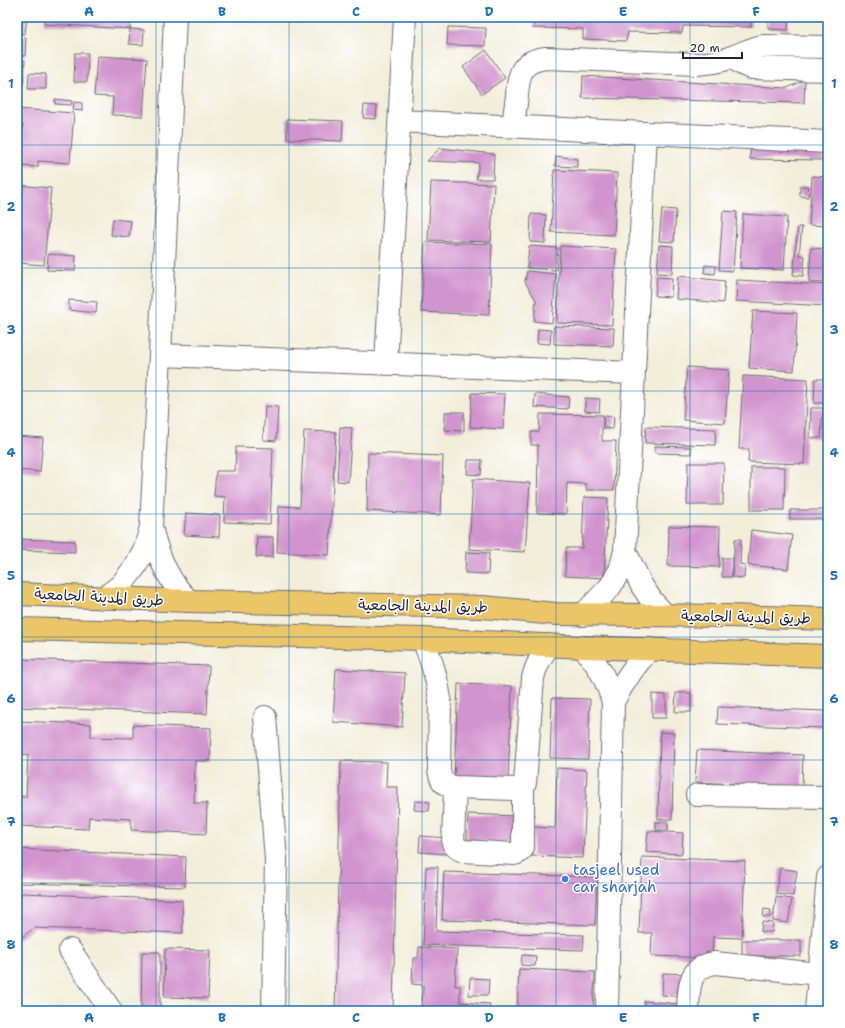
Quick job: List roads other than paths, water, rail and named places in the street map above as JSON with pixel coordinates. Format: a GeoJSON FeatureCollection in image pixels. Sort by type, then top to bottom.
{"type":"FeatureCollection","features":[{"type":"Feature","properties":{"kind":"main road","name":"طريق المدينة الجامعية"},"geometry":{"type":"LineString","coordinates":[[17,594],[189,602],[483,606],[556,614],[583,615],[824,615]]}},
{"type":"Feature","properties":{"kind":"main road"},"geometry":{"type":"LineString","coordinates":[[423,639],[422,633],[424,627],[428,622],[434,620],[524,619],[556,614]]}},
{"type":"Feature","properties":{"kind":"main road"},"geometry":{"type":"LineString","coordinates":[[17,629],[423,639],[583,647],[828,656]]}},
{"type":"Feature","properties":{"kind":"street"},"geometry":{"type":"LineString","coordinates":[[104,598],[121,585],[135,568],[145,548],[151,527],[175,17]]}},
{"type":"Feature","properties":{"kind":"street"},"geometry":{"type":"LineString","coordinates":[[386,364],[405,17]]}},
{"type":"Feature","properties":{"kind":"street"},"geometry":{"type":"LineString","coordinates":[[513,126],[518,82],[521,72],[527,64],[536,59],[546,58],[697,64],[721,61],[755,47],[763,46],[828,48]]}},
{"type":"Feature","properties":{"kind":"street"},"geometry":{"type":"LineString","coordinates":[[733,57],[744,66],[752,68],[828,70]]}},
{"type":"Feature","properties":{"kind":"street"},"geometry":{"type":"LineString","coordinates":[[400,121],[828,142]]}},
{"type":"Feature","properties":{"kind":"street"},"geometry":{"type":"LineString","coordinates":[[583,615],[610,587],[620,570],[625,551],[646,133]]}},
{"type":"Feature","properties":{"kind":"street"},"geometry":{"type":"LineString","coordinates":[[160,355],[634,373]]}},
{"type":"Feature","properties":{"kind":"street"},"geometry":{"type":"LineString","coordinates":[[151,527],[156,548],[164,568],[175,586],[189,602]]}},
{"type":"Feature","properties":{"kind":"street"},"geometry":{"type":"LineString","coordinates":[[625,551],[642,586],[652,601],[665,615]]}},
{"type":"Feature","properties":{"kind":"street"},"geometry":{"type":"LineString","coordinates":[[423,639],[439,689],[440,777],[448,786],[455,787],[514,789],[523,787]]}},
{"type":"Feature","properties":{"kind":"street"},"geometry":{"type":"LineString","coordinates":[[455,787],[453,842],[455,846],[462,851],[514,854],[521,852],[523,848],[523,787],[525,783],[533,678],[538,660],[550,645]]}},
{"type":"Feature","properties":{"kind":"street"},"geometry":{"type":"LineString","coordinates":[[583,647],[602,672],[609,687],[613,702],[607,1011]]}},
{"type":"Feature","properties":{"kind":"street"},"geometry":{"type":"LineString","coordinates":[[613,702],[629,674],[650,649]]}},
{"type":"Feature","properties":{"kind":"street"},"geometry":{"type":"LineString","coordinates":[[264,718],[276,860],[274,1011]]}},
{"type":"Feature","properties":{"kind":"street"},"geometry":{"type":"LineString","coordinates":[[697,795],[828,797]]}},
{"type":"Feature","properties":{"kind":"street"},"geometry":{"type":"LineString","coordinates":[[816,1011],[828,877]]}},
{"type":"Feature","properties":{"kind":"street"},"geometry":{"type":"LineString","coordinates":[[70,950],[111,1011]]}},
{"type":"Feature","properties":{"kind":"street"},"geometry":{"type":"LineString","coordinates":[[688,1011],[689,988],[691,980],[694,973],[707,964],[715,963],[819,974]]}},
{"type":"Feature","properties":{"kind":"place","name":"tasjeel used car sharjah"},"geometry":{"type":"Point","coordinates":[565,879]}}]}
